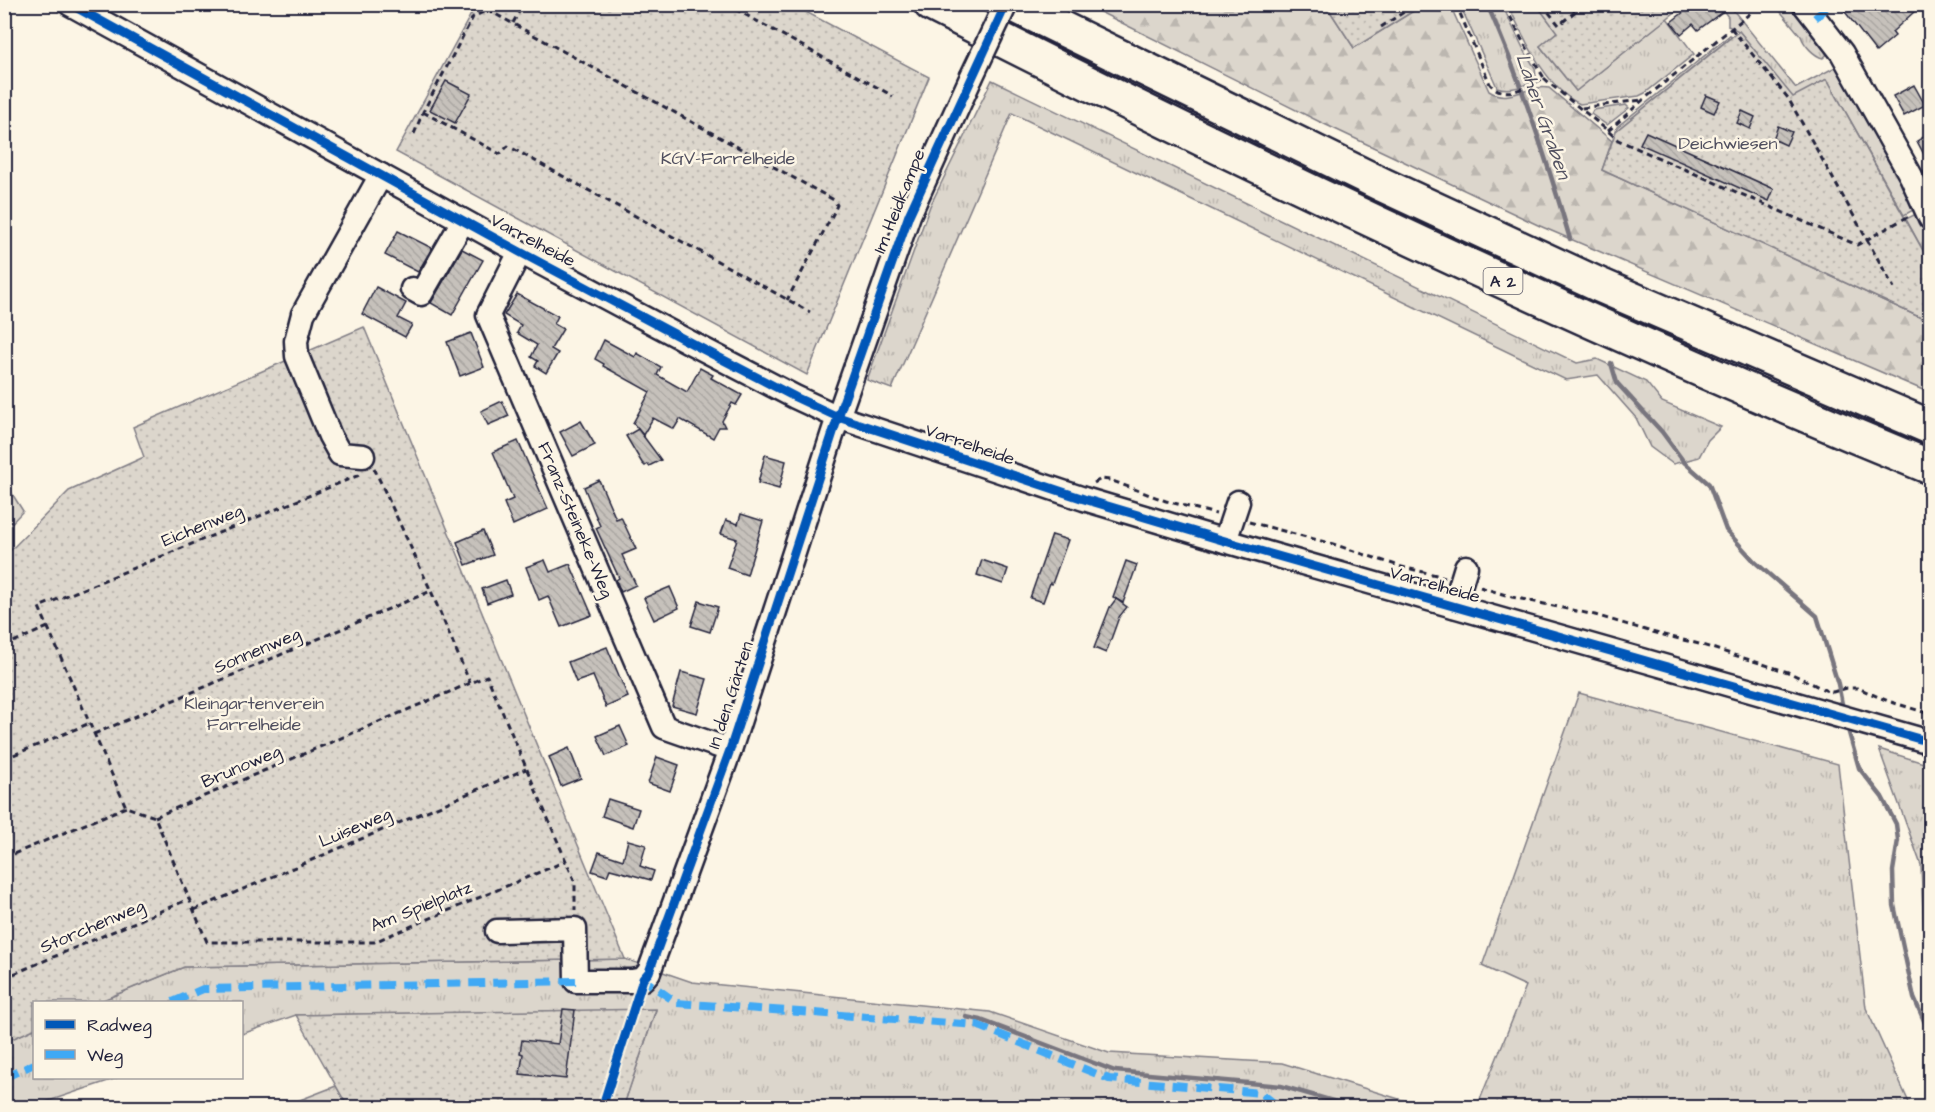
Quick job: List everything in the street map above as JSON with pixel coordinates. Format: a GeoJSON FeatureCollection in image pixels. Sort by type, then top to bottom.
{"type":"FeatureCollection","features":[{"type":"Feature","properties":{"kind":"highway","name":"A 2"},"geometry":{"type":"LineString","coordinates":[[931,4],[1082,81],[1365,218],[1598,324],[1841,431],[1930,467]]}},
{"type":"Feature","properties":{"kind":"highway","name":"A 2"},"geometry":{"type":"LineString","coordinates":[[1014,6],[1383,185],[1597,284],[1930,427]]}},
{"type":"Feature","properties":{"kind":"street","name":"Varrelheide"},"geometry":{"type":"LineString","coordinates":[[70,4],[520,252],[795,397],[838,417],[1084,499],[1225,542],[1930,742]]}},
{"type":"Feature","properties":{"kind":"street"},"geometry":{"type":"LineString","coordinates":[[1804,4],[1842,53],[1911,176],[1928,212]]}},
{"type":"Feature","properties":{"kind":"street","name":"Im Heidkampe"},"geometry":{"type":"LineString","coordinates":[[838,417],[909,215],[971,78],[1014,6]]}},
{"type":"Feature","properties":{"kind":"street"},"geometry":{"type":"LineString","coordinates":[[367,466],[340,454],[330,436],[297,356],[296,342],[303,314],[381,175]]}},
{"type":"Feature","properties":{"kind":"street"},"geometry":{"type":"LineString","coordinates":[[412,289],[421,294],[463,221]]}},
{"type":"Feature","properties":{"kind":"street","name":"Franz-Steineke-Weg"},"geometry":{"type":"LineString","coordinates":[[520,252],[488,315],[664,727],[730,750]]}},
{"type":"Feature","properties":{"kind":"street","name":"In den Gärten"},"geometry":{"type":"LineString","coordinates":[[575,929],[576,981],[632,981],[643,979],[649,972],[730,750],[838,417]]}},
{"type":"Feature","properties":{"kind":"street"},"geometry":{"type":"LineString","coordinates":[[1225,542],[1238,502]]}},
{"type":"Feature","properties":{"kind":"street"},"geometry":{"type":"LineString","coordinates":[[1454,606],[1466,567]]}},
{"type":"Feature","properties":{"kind":"street"},"geometry":{"type":"LineString","coordinates":[[497,931],[575,929]]}},
{"type":"Feature","properties":{"kind":"path"},"geometry":{"type":"LineString","coordinates":[[414,134],[423,112],[473,17],[504,4]]}},
{"type":"Feature","properties":{"kind":"path"},"geometry":{"type":"LineString","coordinates":[[513,23],[523,4]]}},
{"type":"Feature","properties":{"kind":"path"},"geometry":{"type":"LineString","coordinates":[[726,4],[893,96]]}},
{"type":"Feature","properties":{"kind":"path"},"geometry":{"type":"LineString","coordinates":[[1381,27],[1416,4]]}},
{"type":"Feature","properties":{"kind":"path"},"geometry":{"type":"LineString","coordinates":[[1456,4],[1490,84],[1496,91],[1512,92],[1544,78]]}},
{"type":"Feature","properties":{"kind":"path"},"geometry":{"type":"LineString","coordinates":[[1504,4],[1544,78],[1618,140],[1857,245],[1928,212]]}},
{"type":"Feature","properties":{"kind":"path"},"geometry":{"type":"LineString","coordinates":[[1542,4],[1559,25],[1584,4]]}},
{"type":"Feature","properties":{"kind":"path"},"geometry":{"type":"LineString","coordinates":[[488,10],[834,200],[837,205],[834,212],[787,300]]}},
{"type":"Feature","properties":{"kind":"path"},"geometry":{"type":"LineString","coordinates":[[1608,131],[1642,100],[1753,11]]}},
{"type":"Feature","properties":{"kind":"path"},"geometry":{"type":"LineString","coordinates":[[1731,28],[1788,98],[1894,288]]}},
{"type":"Feature","properties":{"kind":"path"},"geometry":{"type":"LineString","coordinates":[[1582,108],[1642,100]]}},
{"type":"Feature","properties":{"kind":"path"},"geometry":{"type":"LineString","coordinates":[[423,112],[500,154],[508,146],[810,312]]}},
{"type":"Feature","properties":{"kind":"path"},"geometry":{"type":"LineString","coordinates":[[367,466],[431,591],[470,683],[487,676],[575,882],[575,929]]}},
{"type":"Feature","properties":{"kind":"path"},"geometry":{"type":"LineString","coordinates":[[4,646],[48,627],[126,807]]}},
{"type":"Feature","properties":{"kind":"path"},"geometry":{"type":"LineString","coordinates":[[1833,692],[1858,688],[1888,701],[1930,714]]}},
{"type":"Feature","properties":{"kind":"path"},"geometry":{"type":"LineString","coordinates":[[4,759],[90,723]]}},
{"type":"Feature","properties":{"kind":"path"},"geometry":{"type":"LineString","coordinates":[[4,858],[126,807],[154,817],[194,910]]}},
{"type":"Feature","properties":{"kind":"green space"},"geometry":{"type":"Polygon","coordinates":[[[1282,4],[1287,11],[1297,5],[1326,5],[1354,48],[1423,5],[1450,5],[1489,91],[1511,95],[1549,88],[1612,141],[1602,170],[1930,322],[1930,393],[1540,226],[1320,122],[1086,5],[1282,4]]]}},
{"type":"Feature","properties":{"kind":"green space","name":"KGV-Farrelheide"},"geometry":{"type":"Polygon","coordinates":[[[476,5],[793,5],[929,77],[807,375],[396,152],[476,5]]]}},
{"type":"Feature","properties":{"kind":"green space"},"geometry":{"type":"Polygon","coordinates":[[[1326,5],[1423,5],[1354,48],[1326,5]]]}},
{"type":"Feature","properties":{"kind":"green space"},"geometry":{"type":"Polygon","coordinates":[[[1460,5],[1502,5],[1535,68],[1536,78],[1517,87],[1507,89],[1497,87],[1460,5]]]}},
{"type":"Feature","properties":{"kind":"green space"},"geometry":{"type":"Polygon","coordinates":[[[1508,5],[1537,5],[1557,32],[1540,46],[1576,91],[1667,18],[1694,54],[1639,96],[1580,104],[1556,86],[1546,74],[1508,5]]]}},
{"type":"Feature","properties":{"kind":"green space"},"geometry":{"type":"Polygon","coordinates":[[[1537,5],[1684,5],[1576,91],[1540,46],[1557,32],[1537,5]]]}},
{"type":"Feature","properties":{"kind":"green space"},"geometry":{"type":"Polygon","coordinates":[[[1729,5],[1796,88],[1839,65],[1917,208],[1904,215],[1827,79],[1793,98],[1739,31],[1728,26],[1728,17],[1720,6],[1729,5]]]}},
{"type":"Feature","properties":{"kind":"green space"},"geometry":{"type":"Polygon","coordinates":[[[1775,5],[1794,5],[1830,52],[1823,58],[1813,53],[1775,5]]]}},
{"type":"Feature","properties":{"kind":"green space","name":"Deichwiesen"},"geometry":{"type":"Polygon","coordinates":[[[1739,31],[1793,97],[1827,79],[1930,263],[1930,322],[1602,170],[1616,131],[1739,31]]]}},
{"type":"Feature","properties":{"kind":"green space"},"geometry":{"type":"Polygon","coordinates":[[[1730,35],[1732,36],[1616,131],[1617,127],[1730,35]]]}},
{"type":"Feature","properties":{"kind":"green space"},"geometry":{"type":"Polygon","coordinates":[[[992,80],[1577,363],[1597,359],[1646,382],[1662,402],[1721,427],[1708,440],[1699,457],[1673,464],[1650,447],[1636,418],[1598,375],[1566,380],[1012,113],[892,389],[867,380],[930,206],[992,80]]]}},
{"type":"Feature","properties":{"kind":"green space"},"geometry":{"type":"Polygon","coordinates":[[[1626,105],[1629,108],[1607,125],[1591,114],[1593,110],[1626,105]]]}},
{"type":"Feature","properties":{"kind":"green space"},"geometry":{"type":"Polygon","coordinates":[[[1920,212],[1930,232],[1930,263],[1906,219],[1920,212]]]}},
{"type":"Feature","properties":{"kind":"green space","name":"Kleingartenverein Farrelheide"},"geometry":{"type":"Polygon","coordinates":[[[364,327],[625,959],[184,967],[100,1001],[33,1001],[33,1029],[5,1042],[5,556],[69,491],[144,457],[133,427],[364,327]]]}},
{"type":"Feature","properties":{"kind":"green space"},"geometry":{"type":"Polygon","coordinates":[[[4,481],[23,511],[5,530],[4,530],[4,481]]]}},
{"type":"Feature","properties":{"kind":"green space"},"geometry":{"type":"Polygon","coordinates":[[[1579,693],[1838,764],[1866,1008],[1911,1107],[1477,1107],[1526,986],[1482,966],[1579,693]]]}},
{"type":"Feature","properties":{"kind":"green space"},"geometry":{"type":"Polygon","coordinates":[[[1879,749],[1930,765],[1930,972],[1925,958],[1921,865],[1879,749]]]}},
{"type":"Feature","properties":{"kind":"green space"},"geometry":{"type":"Polygon","coordinates":[[[625,959],[692,982],[990,1012],[1109,1053],[1282,1063],[1425,1107],[623,1107],[656,1010],[296,1015],[243,1034],[243,1001],[100,1001],[184,967],[625,959]]]}},
{"type":"Feature","properties":{"kind":"green space"},"geometry":{"type":"Polygon","coordinates":[[[656,1009],[623,1108],[348,1107],[296,1015],[656,1009]]]}},
{"type":"Feature","properties":{"kind":"green space"},"geometry":{"type":"Polygon","coordinates":[[[33,1029],[33,1079],[114,1079],[31,1107],[5,1107],[4,1042],[33,1029]]]}},
{"type":"Feature","properties":{"kind":"green space"},"geometry":{"type":"Polygon","coordinates":[[[336,1086],[348,1107],[282,1107],[336,1086]]]}},
{"type":"Feature","properties":{"kind":"building"},"geometry":{"type":"Polygon","coordinates":[[[1694,4],[1716,4],[1722,12],[1698,30],[1693,24],[1681,34],[1671,22],[1694,4]]]}},
{"type":"Feature","properties":{"kind":"building"},"geometry":{"type":"Polygon","coordinates":[[[1839,4],[1908,4],[1914,12],[1892,32],[1895,36],[1876,52],[1839,4]]]}},
{"type":"Feature","properties":{"kind":"building"},"geometry":{"type":"Polygon","coordinates":[[[446,81],[471,94],[455,123],[430,110],[446,81]]]}},
{"type":"Feature","properties":{"kind":"building"},"geometry":{"type":"Polygon","coordinates":[[[1914,85],[1925,105],[1904,116],[1893,96],[1914,85]]]}},
{"type":"Feature","properties":{"kind":"building"},"geometry":{"type":"Polygon","coordinates":[[[1706,95],[1720,101],[1714,113],[1701,107],[1706,95]]]}},
{"type":"Feature","properties":{"kind":"building"},"geometry":{"type":"Polygon","coordinates":[[[1742,111],[1755,117],[1750,129],[1737,123],[1742,111]]]}},
{"type":"Feature","properties":{"kind":"building"},"geometry":{"type":"Polygon","coordinates":[[[1778,126],[1792,132],[1786,145],[1773,139],[1778,126]]]}},
{"type":"Feature","properties":{"kind":"building"},"geometry":{"type":"Polygon","coordinates":[[[1646,132],[1774,189],[1769,201],[1640,144],[1646,132]]]}},
{"type":"Feature","properties":{"kind":"building"},"geometry":{"type":"Polygon","coordinates":[[[1930,133],[1930,166],[1917,141],[1930,133]]]}},
{"type":"Feature","properties":{"kind":"building"},"geometry":{"type":"Polygon","coordinates":[[[398,231],[432,248],[418,272],[385,255],[398,231]]]}},
{"type":"Feature","properties":{"kind":"building"},"geometry":{"type":"Polygon","coordinates":[[[462,249],[483,260],[452,315],[431,303],[462,249]]]}},
{"type":"Feature","properties":{"kind":"building"},"geometry":{"type":"Polygon","coordinates":[[[376,287],[406,303],[398,318],[412,325],[405,337],[362,314],[376,287]]]}},
{"type":"Feature","properties":{"kind":"building"},"geometry":{"type":"Polygon","coordinates":[[[517,294],[558,316],[554,324],[563,329],[551,349],[558,353],[546,373],[535,366],[538,361],[531,357],[537,345],[517,333],[521,325],[504,315],[517,294]]]}},
{"type":"Feature","properties":{"kind":"building"},"geometry":{"type":"Polygon","coordinates":[[[471,333],[484,367],[460,376],[447,342],[471,333]]]}},
{"type":"Feature","properties":{"kind":"building"},"geometry":{"type":"Polygon","coordinates":[[[604,340],[635,357],[637,353],[661,367],[657,375],[687,392],[700,368],[713,375],[711,378],[742,395],[736,405],[732,403],[722,421],[725,427],[719,427],[713,438],[680,419],[674,429],[653,418],[643,435],[633,423],[650,392],[603,366],[604,364],[595,359],[604,340]]]}},
{"type":"Feature","properties":{"kind":"building"},"geometry":{"type":"Polygon","coordinates":[[[502,401],[509,416],[488,425],[481,411],[502,401]]]}},
{"type":"Feature","properties":{"kind":"building"},"geometry":{"type":"Polygon","coordinates":[[[581,421],[595,445],[573,456],[560,432],[581,421]]]}},
{"type":"Feature","properties":{"kind":"building"},"geometry":{"type":"Polygon","coordinates":[[[638,429],[661,460],[649,466],[642,463],[626,436],[638,429]]]}},
{"type":"Feature","properties":{"kind":"building"},"geometry":{"type":"Polygon","coordinates":[[[518,441],[548,509],[513,525],[504,503],[513,499],[493,452],[518,441]]]}},
{"type":"Feature","properties":{"kind":"building"},"geometry":{"type":"Polygon","coordinates":[[[765,455],[786,461],[779,489],[758,483],[765,455]]]}},
{"type":"Feature","properties":{"kind":"building"},"geometry":{"type":"Polygon","coordinates":[[[599,480],[616,519],[621,517],[636,549],[622,555],[636,585],[621,592],[616,580],[619,578],[596,528],[600,526],[584,487],[599,480]]]}},
{"type":"Feature","properties":{"kind":"building"},"geometry":{"type":"Polygon","coordinates":[[[741,514],[763,521],[747,575],[727,568],[737,539],[721,534],[726,520],[738,524],[741,514]]]}},
{"type":"Feature","properties":{"kind":"building"},"geometry":{"type":"Polygon","coordinates":[[[483,531],[493,555],[466,565],[457,542],[483,531]]]}},
{"type":"Feature","properties":{"kind":"building"},"geometry":{"type":"Polygon","coordinates":[[[1052,535],[1068,540],[1043,602],[1030,598],[1052,535]]]}},
{"type":"Feature","properties":{"kind":"building"},"geometry":{"type":"Polygon","coordinates":[[[545,560],[550,572],[570,564],[592,615],[561,627],[548,596],[539,600],[526,567],[545,560]]]}},
{"type":"Feature","properties":{"kind":"building"},"geometry":{"type":"Polygon","coordinates":[[[982,560],[1008,569],[1003,584],[977,575],[982,560]]]}},
{"type":"Feature","properties":{"kind":"building"},"geometry":{"type":"Polygon","coordinates":[[[1126,561],[1137,565],[1123,603],[1113,597],[1126,561]]]}},
{"type":"Feature","properties":{"kind":"building"},"geometry":{"type":"Polygon","coordinates":[[[506,580],[511,594],[487,603],[482,589],[506,580]]]}},
{"type":"Feature","properties":{"kind":"building"},"geometry":{"type":"Polygon","coordinates":[[[670,587],[679,608],[654,620],[644,598],[670,587]]]}},
{"type":"Feature","properties":{"kind":"building"},"geometry":{"type":"Polygon","coordinates":[[[1116,599],[1127,607],[1119,617],[1106,653],[1094,648],[1110,607],[1116,599]]]}},
{"type":"Feature","properties":{"kind":"building"},"geometry":{"type":"Polygon","coordinates":[[[699,601],[718,607],[710,632],[691,626],[699,601]]]}},
{"type":"Feature","properties":{"kind":"building"},"geometry":{"type":"Polygon","coordinates":[[[607,647],[628,697],[606,707],[593,676],[576,682],[568,662],[607,647]]]}},
{"type":"Feature","properties":{"kind":"building"},"geometry":{"type":"Polygon","coordinates":[[[681,672],[707,679],[697,713],[672,706],[681,672]]]}},
{"type":"Feature","properties":{"kind":"building"},"geometry":{"type":"Polygon","coordinates":[[[620,726],[629,746],[606,756],[597,736],[620,726]]]}},
{"type":"Feature","properties":{"kind":"building"},"geometry":{"type":"Polygon","coordinates":[[[569,748],[581,778],[561,786],[549,757],[569,748]]]}},
{"type":"Feature","properties":{"kind":"building"},"geometry":{"type":"Polygon","coordinates":[[[657,757],[679,765],[670,791],[648,783],[657,757]]]}},
{"type":"Feature","properties":{"kind":"building"},"geometry":{"type":"Polygon","coordinates":[[[608,799],[639,809],[633,827],[602,816],[608,799]]]}},
{"type":"Feature","properties":{"kind":"building"},"geometry":{"type":"Polygon","coordinates":[[[628,840],[646,845],[640,866],[654,871],[651,880],[610,869],[607,876],[592,871],[599,852],[623,860],[628,840]]]}},
{"type":"Feature","properties":{"kind":"building"},"geometry":{"type":"Polygon","coordinates":[[[563,1009],[575,1010],[566,1079],[520,1074],[523,1054],[520,1053],[522,1040],[558,1044],[563,1009]]]}},
{"type":"Feature","properties":{"kind":"waterway","name":"Laher Graben"},"geometry":{"type":"LineString","coordinates":[[1487,4],[1533,120],[1570,239]]}},
{"type":"Feature","properties":{"kind":"waterway","name":"Laher Graben"},"geometry":{"type":"LineString","coordinates":[[1611,363],[1617,383],[1662,432],[1684,462],[1709,484],[1726,530],[1755,562],[1817,616],[1838,684],[1843,709]]}},
{"type":"Feature","properties":{"kind":"waterway","name":"Laher Graben"},"geometry":{"type":"LineString","coordinates":[[1847,726],[1859,768],[1882,797],[1896,824],[1898,840],[1893,871],[1894,905],[1914,998],[1930,1034]]}},
{"type":"Feature","properties":{"kind":"waterway"},"geometry":{"type":"LineString","coordinates":[[966,1017],[981,1020],[1115,1071],[1281,1086],[1357,1108]]}},
{"type":"Feature","properties":{"kind":"marked path"},"geometry":{"type":"LineString","coordinates":[[1815,18],[1831,4]]}},
{"type":"Feature","properties":{"kind":"marked path"},"geometry":{"type":"LineString","coordinates":[[642,983],[643,979],[677,1003],[977,1025],[1109,1079],[1261,1093],[1280,1108]]}},
{"type":"Feature","properties":{"kind":"marked path"},"geometry":{"type":"LineString","coordinates":[[175,1001],[203,989],[576,981]]}},
{"type":"Feature","properties":{"kind":"marked path"},"geometry":{"type":"LineString","coordinates":[[4,1078],[33,1064]]}},
{"type":"Feature","properties":{"kind":"cycle path"},"geometry":{"type":"LineString","coordinates":[[70,4],[520,252],[795,397],[838,417],[1084,499],[1225,541],[1930,742]]}},
{"type":"Feature","properties":{"kind":"cycle path"},"geometry":{"type":"LineString","coordinates":[[602,1108],[643,979],[649,972],[730,750],[838,417],[909,215],[1006,4]]}}]}
